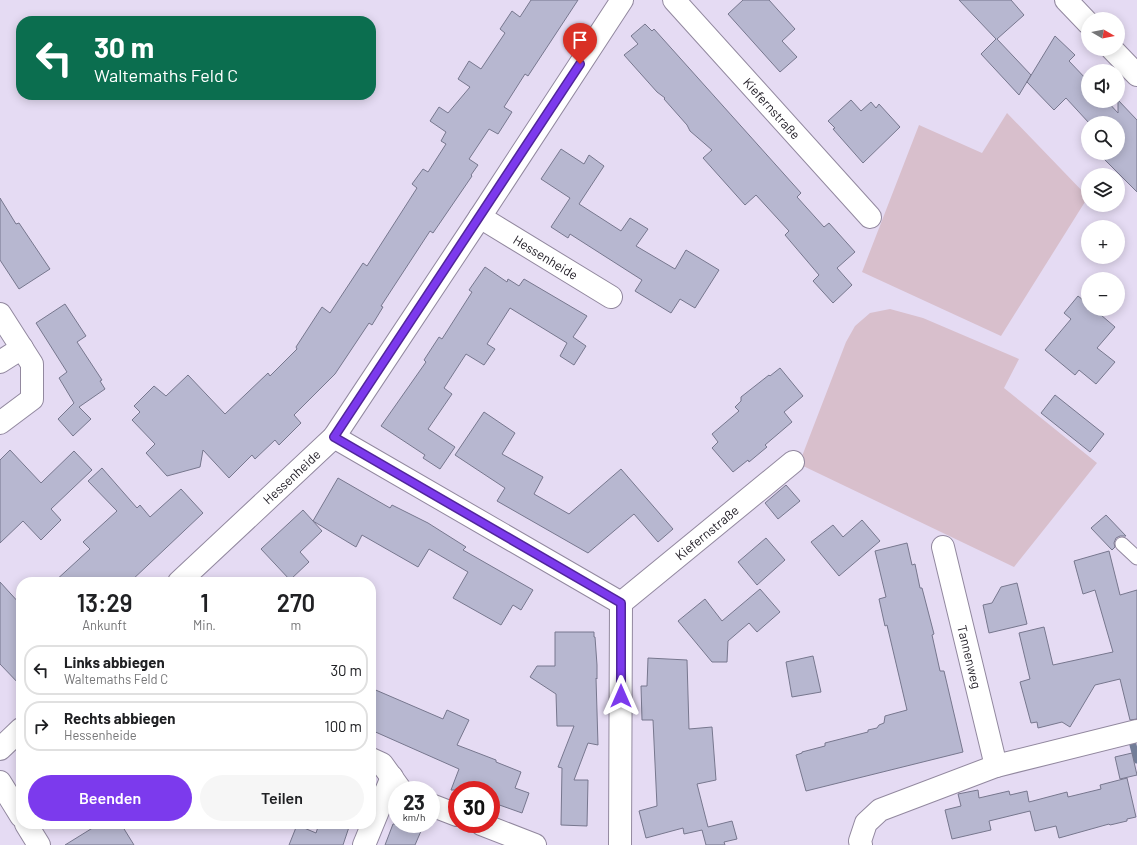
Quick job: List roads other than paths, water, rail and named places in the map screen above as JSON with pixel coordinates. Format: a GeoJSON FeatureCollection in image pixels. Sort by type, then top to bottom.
{"type":"FeatureCollection","features":[{"type":"Feature","properties":{"kind":"street","name":"Hessenheide"},"geometry":{"type":"LineString","coordinates":[[184,577],[334,437],[622,0]]}},
{"type":"Feature","properties":{"kind":"street","name":"Kiefernstraße"},"geometry":{"type":"LineString","coordinates":[[674,0],[870,217]]}},
{"type":"Feature","properties":{"kind":"street"},"geometry":{"type":"LineString","coordinates":[[1066,0],[1081,16]]}},
{"type":"Feature","properties":{"kind":"street"},"geometry":{"type":"LineString","coordinates":[[1119,56],[1137,75]]}},
{"type":"Feature","properties":{"kind":"street","name":"Hessenheide"},"geometry":{"type":"LineString","coordinates":[[480,217],[611,297]]}},
{"type":"Feature","properties":{"kind":"street"},"geometry":{"type":"LineString","coordinates":[[0,314],[32,364],[32,399],[0,423]]}},
{"type":"Feature","properties":{"kind":"street"},"geometry":{"type":"LineString","coordinates":[[0,362],[22,348]]}},
{"type":"Feature","properties":{"kind":"street"},"geometry":{"type":"LineString","coordinates":[[334,437],[621,603],[620,845]]}},
{"type":"Feature","properties":{"kind":"street","name":"Kiefernstraße"},"geometry":{"type":"LineString","coordinates":[[621,603],[793,462]]}},
{"type":"Feature","properties":{"kind":"street","name":"Tannenweg"},"geometry":{"type":"LineString","coordinates":[[943,548],[996,766]]}},
{"type":"Feature","properties":{"kind":"street"},"geometry":{"type":"LineString","coordinates":[[861,845],[860,841],[866,823],[880,810],[996,766],[1137,731]]}},
{"type":"Feature","properties":{"kind":"street"},"geometry":{"type":"LineString","coordinates":[[0,749],[16,734]]}},
{"type":"Feature","properties":{"kind":"street"},"geometry":{"type":"LineString","coordinates":[[376,761],[382,764],[394,781]]}},
{"type":"Feature","properties":{"kind":"street"},"geometry":{"type":"LineString","coordinates":[[0,782],[16,808]]}},
{"type":"Feature","properties":{"kind":"street"},"geometry":{"type":"LineString","coordinates":[[376,822],[388,799]]}},
{"type":"Feature","properties":{"kind":"street"},"geometry":{"type":"LineString","coordinates":[[29,829],[39,845]]}},
{"type":"Feature","properties":{"kind":"street"},"geometry":{"type":"LineString","coordinates":[[364,845],[372,829]]}},
{"type":"Feature","properties":{"kind":"street"},"geometry":{"type":"LineString","coordinates":[[500,831],[535,845]]}},
{"type":"Feature","properties":{"kind":"lane"},"geometry":{"type":"LineString","coordinates":[[1122,544],[1137,558]]}},
{"type":"Feature","properties":{"kind":"waterway"},"geometry":{"type":"LineString","coordinates":[[1133,745],[1137,760]]}}]}
